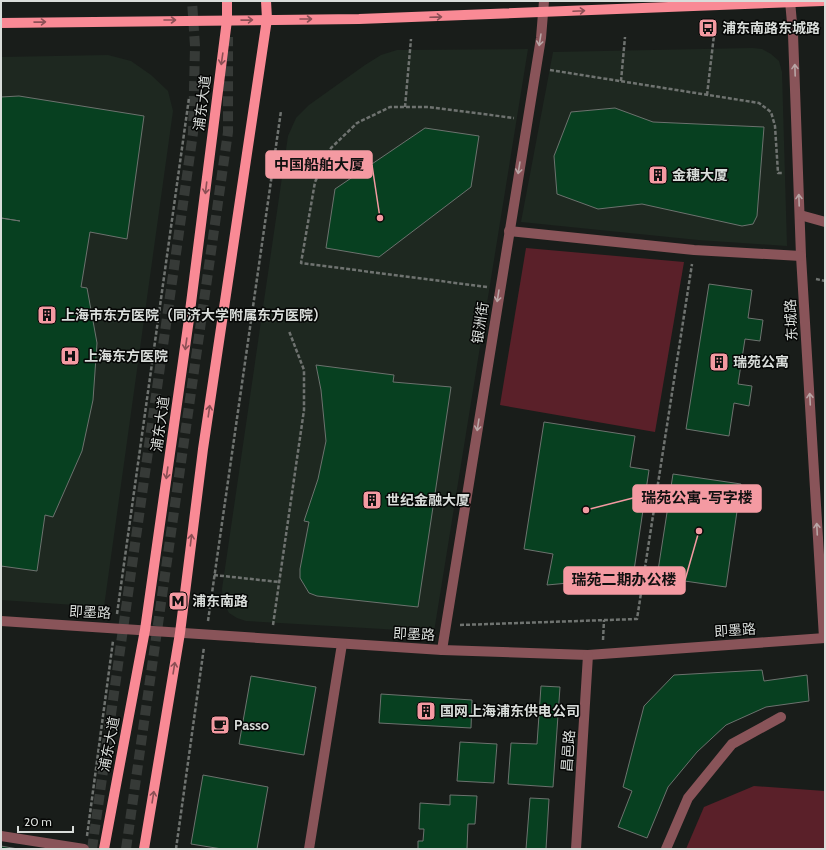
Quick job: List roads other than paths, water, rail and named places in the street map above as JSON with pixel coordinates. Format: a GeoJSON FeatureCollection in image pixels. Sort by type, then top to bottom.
{"type":"FeatureCollection","features":[{"type":"Feature","properties":{"kind":"main road","name":"浦东大道"},"geometry":{"type":"LineString","coordinates":[[104,849],[145,630],[189,319],[227,20],[227,1]]}},
{"type":"Feature","properties":{"kind":"main road"},"geometry":{"type":"LineString","coordinates":[[144,849],[180,633],[203,449],[266,19],[266,1]]}},
{"type":"Feature","properties":{"kind":"main road"},"geometry":{"type":"LineString","coordinates":[[1,23],[266,19],[359,20],[823,1]]}},
{"type":"Feature","properties":{"kind":"street","name":"银洲街"},"geometry":{"type":"LineString","coordinates":[[442,650],[536,68],[544,13],[544,1]]}},
{"type":"Feature","properties":{"kind":"street","name":"东城路"},"geometry":{"type":"LineString","coordinates":[[790,2],[793,34],[801,256],[824,638]]}},
{"type":"Feature","properties":{"kind":"street"},"geometry":{"type":"LineString","coordinates":[[800,215],[825,222]]}},
{"type":"Feature","properties":{"kind":"street"},"geometry":{"type":"LineString","coordinates":[[509,231],[694,250],[801,256]]}},
{"type":"Feature","properties":{"kind":"street","name":"即墨路"},"geometry":{"type":"LineString","coordinates":[[1,621],[115,627],[206,635],[442,650],[588,655],[824,638]]}},
{"type":"Feature","properties":{"kind":"street"},"geometry":{"type":"LineString","coordinates":[[309,849],[342,644]]}},
{"type":"Feature","properties":{"kind":"street","name":"昌邑路"},"geometry":{"type":"LineString","coordinates":[[576,849],[588,655]]}},
{"type":"Feature","properties":{"kind":"street"},"geometry":{"type":"LineString","coordinates":[[666,849],[688,798],[732,744],[781,717]]}},
{"type":"Feature","properties":{"kind":"street"},"geometry":{"type":"LineString","coordinates":[[1,836],[85,845]]}},
{"type":"Feature","properties":{"kind":"tunnel"},"geometry":{"type":"LineString","coordinates":[[92,849],[193,133],[195,46],[192,1]]}},
{"type":"Feature","properties":{"kind":"tunnel"},"geometry":{"type":"LineString","coordinates":[[126,849],[228,132],[228,37]]}},
{"type":"Feature","properties":{"kind":"place","name":"浦东南路东城路"},"geometry":{"type":"Point","coordinates":[708,28]}},
{"type":"Feature","properties":{"kind":"place","name":"金穗大厦"},"geometry":{"type":"Point","coordinates":[658,175]}},
{"type":"Feature","properties":{"kind":"place","name":"中国船舶大厦"},"geometry":{"type":"Point","coordinates":[380,218]}},
{"type":"Feature","properties":{"kind":"place","name":"上海市东方医院（同济大学附属东方医院）"},"geometry":{"type":"Point","coordinates":[47,315]}},
{"type":"Feature","properties":{"kind":"place","name":"上海东方医院"},"geometry":{"type":"Point","coordinates":[70,356]}},
{"type":"Feature","properties":{"kind":"place","name":"瑞苑公寓"},"geometry":{"type":"Point","coordinates":[719,362]}},
{"type":"Feature","properties":{"kind":"place","name":"世纪金融大厦"},"geometry":{"type":"Point","coordinates":[372,500]}},
{"type":"Feature","properties":{"kind":"place","name":"瑞苑公寓-写字楼"},"geometry":{"type":"Point","coordinates":[586,510]}},
{"type":"Feature","properties":{"kind":"place","name":"瑞苑二期办公楼"},"geometry":{"type":"Point","coordinates":[699,531]}},
{"type":"Feature","properties":{"kind":"place","name":"浦东南路"},"geometry":{"type":"Point","coordinates":[178,601]}},
{"type":"Feature","properties":{"kind":"place","name":"国网上海浦东供电公司"},"geometry":{"type":"Point","coordinates":[426,711]}},
{"type":"Feature","properties":{"kind":"place","name":"Passo"},"geometry":{"type":"Point","coordinates":[220,725]}}]}
